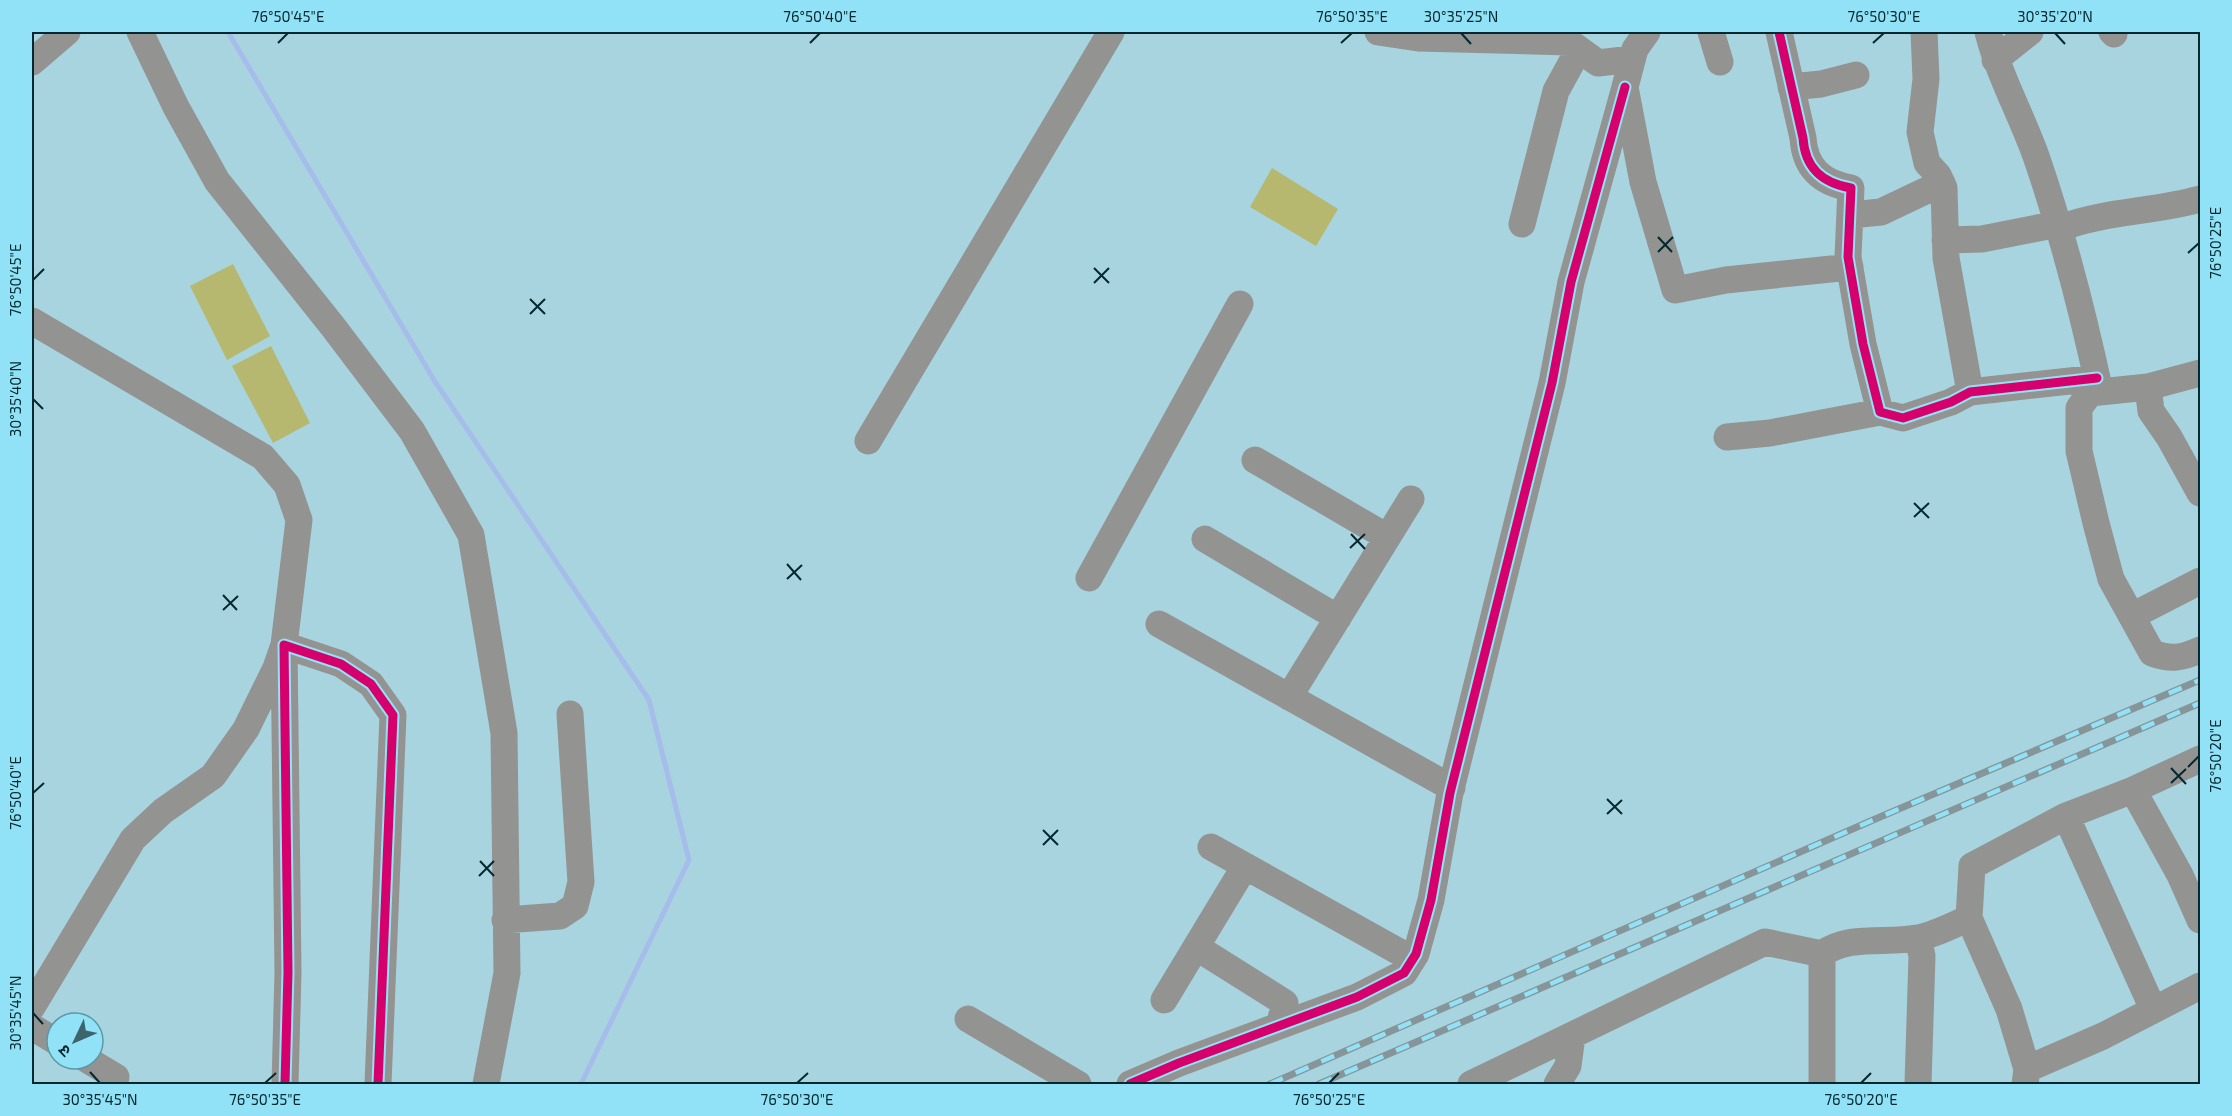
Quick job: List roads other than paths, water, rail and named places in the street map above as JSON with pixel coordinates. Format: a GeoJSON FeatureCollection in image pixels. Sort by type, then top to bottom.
{"type":"FeatureCollection","features":[{"type":"Feature","properties":{"kind":"street"},"geometry":{"type":"LineString","coordinates":[[32,62],[67,32]]}},
{"type":"Feature","properties":{"kind":"street"},"geometry":{"type":"LineString","coordinates":[[140,32],[176,107],[217,181],[334,328],[412,431],[471,535],[504,733],[507,973],[486,1084]]}},
{"type":"Feature","properties":{"kind":"street"},"geometry":{"type":"LineString","coordinates":[[868,441],[1111,32]]}},
{"type":"Feature","properties":{"kind":"street"},"geometry":{"type":"LineString","coordinates":[[1378,32],[1418,38],[1476,35],[1569,42],[1598,63],[1632,59]]}},
{"type":"Feature","properties":{"kind":"street"},"geometry":{"type":"LineString","coordinates":[[1130,1084],[1179,1063],[1357,996],[1404,973],[1413,959],[1431,900],[1452,788],[1552,383],[1571,282],[1635,49],[1647,32]]}},
{"type":"Feature","properties":{"kind":"street"},"geometry":{"type":"LineString","coordinates":[[1711,32],[1720,62]]}},
{"type":"Feature","properties":{"kind":"street"},"geometry":{"type":"LineString","coordinates":[[1779,32],[1803,138],[1804,154],[1817,176],[1834,185],[1851,188],[1848,257],[1863,344],[1880,412]]}},
{"type":"Feature","properties":{"kind":"street"},"geometry":{"type":"LineString","coordinates":[[1924,32],[1926,79],[1920,132],[1928,163],[1942,183],[1948,270],[1970,392]]}},
{"type":"Feature","properties":{"kind":"street"},"geometry":{"type":"LineString","coordinates":[[1988,32],[1995,60],[2014,100],[2059,226],[2098,385]]}},
{"type":"Feature","properties":{"kind":"street"},"geometry":{"type":"LineString","coordinates":[[1995,60],[2030,32]]}},
{"type":"Feature","properties":{"kind":"street"},"geometry":{"type":"LineString","coordinates":[[1522,224],[1556,91],[1579,49]]}},
{"type":"Feature","properties":{"kind":"street"},"geometry":{"type":"LineString","coordinates":[[1791,87],[1821,84],[1856,75]]}},
{"type":"Feature","properties":{"kind":"street"},"geometry":{"type":"LineString","coordinates":[[1625,87],[1642,182],[1675,290],[1726,280],[1850,267]]}},
{"type":"Feature","properties":{"kind":"street"},"geometry":{"type":"LineString","coordinates":[[1850,215],[1881,212],[1942,183]]}},
{"type":"Feature","properties":{"kind":"street"},"geometry":{"type":"LineString","coordinates":[[1945,240],[1982,239],[2059,226],[2085,219],[2166,209],[2200,199]]}},
{"type":"Feature","properties":{"kind":"street"},"geometry":{"type":"LineString","coordinates":[[1089,578],[1240,304]]}},
{"type":"Feature","properties":{"kind":"street"},"geometry":{"type":"LineString","coordinates":[[32,321],[263,457],[276,470],[295,502],[299,520],[284,645],[288,972],[285,1084]]}},
{"type":"Feature","properties":{"kind":"street"},"geometry":{"type":"LineString","coordinates":[[1727,437],[1770,433],[1880,412],[1903,418],[1951,402],[1970,392],[2098,385],[2148,387],[2200,373]]}},
{"type":"Feature","properties":{"kind":"street"},"geometry":{"type":"LineString","coordinates":[[2098,385],[2079,408],[2079,451],[2111,579],[2152,653],[2168,658],[2183,658],[2200,650]]}},
{"type":"Feature","properties":{"kind":"street"},"geometry":{"type":"LineString","coordinates":[[2148,387],[2151,411],[2169,437],[2200,493]]}},
{"type":"Feature","properties":{"kind":"street"},"geometry":{"type":"LineString","coordinates":[[1255,460],[1387,537]]}},
{"type":"Feature","properties":{"kind":"street"},"geometry":{"type":"LineString","coordinates":[[1289,697],[1411,499]]}},
{"type":"Feature","properties":{"kind":"street"},"geometry":{"type":"LineString","coordinates":[[1205,539],[1338,618]]}},
{"type":"Feature","properties":{"kind":"street"},"geometry":{"type":"LineString","coordinates":[[2132,616],[2200,581]]}},
{"type":"Feature","properties":{"kind":"street"},"geometry":{"type":"LineString","coordinates":[[1159,624],[1452,788]]}},
{"type":"Feature","properties":{"kind":"street"},"geometry":{"type":"LineString","coordinates":[[32,1007],[133,839],[164,811],[208,780],[224,763],[266,692],[284,645]]}},
{"type":"Feature","properties":{"kind":"street"},"geometry":{"type":"LineString","coordinates":[[284,645],[341,664],[371,684],[393,715],[378,1084]]}},
{"type":"Feature","properties":{"kind":"street"},"geometry":{"type":"LineString","coordinates":[[506,920],[560,916],[575,906],[581,882],[570,714]]}},
{"type":"Feature","properties":{"kind":"street"},"geometry":{"type":"LineString","coordinates":[[2200,759],[2133,790],[2066,816],[1972,866],[1970,918],[2009,1009],[2026,1077],[2200,986]]}},
{"type":"Feature","properties":{"kind":"street"},"geometry":{"type":"LineString","coordinates":[[2133,790],[2180,875],[2200,920]]}},
{"type":"Feature","properties":{"kind":"street"},"geometry":{"type":"LineString","coordinates":[[2066,816],[2153,1009]]}},
{"type":"Feature","properties":{"kind":"street"},"geometry":{"type":"LineString","coordinates":[[1210,847],[1413,959]]}},
{"type":"Feature","properties":{"kind":"street"},"geometry":{"type":"LineString","coordinates":[[1164,1000],[1245,866]]}},
{"type":"Feature","properties":{"kind":"street"},"geometry":{"type":"LineString","coordinates":[[1471,1084],[1765,942],[1822,954],[1831,947],[1850,942],[1918,938],[1970,918]]}},
{"type":"Feature","properties":{"kind":"street"},"geometry":{"type":"LineString","coordinates":[[1918,938],[1922,956],[1918,1084]]}},
{"type":"Feature","properties":{"kind":"street"},"geometry":{"type":"LineString","coordinates":[[1196,947],[1285,1004],[1279,1026]]}},
{"type":"Feature","properties":{"kind":"street"},"geometry":{"type":"LineString","coordinates":[[1822,954],[1822,1084]]}},
{"type":"Feature","properties":{"kind":"street"},"geometry":{"type":"LineString","coordinates":[[968,1019],[1078,1084]]}},
{"type":"Feature","properties":{"kind":"street"},"geometry":{"type":"LineString","coordinates":[[32,1027],[45,1035]]}},
{"type":"Feature","properties":{"kind":"street"},"geometry":{"type":"LineString","coordinates":[[1557,1084],[1568,1066],[1572,1036]]}},
{"type":"Feature","properties":{"kind":"street"},"geometry":{"type":"LineString","coordinates":[[105,1070],[116,1077],[111,1084]]}},
{"type":"Feature","properties":{"kind":"waterway"},"geometry":{"type":"LineString","coordinates":[[228,32],[434,380],[649,700],[689,860],[581,1084]]}},
{"type":"Feature","properties":{"kind":"railway"},"geometry":{"type":"LineString","coordinates":[[1270,1084],[1873,820],[2200,680]]}},
{"type":"Feature","properties":{"kind":"railway"},"geometry":{"type":"LineString","coordinates":[[1319,1084],[2200,703]]}}]}
